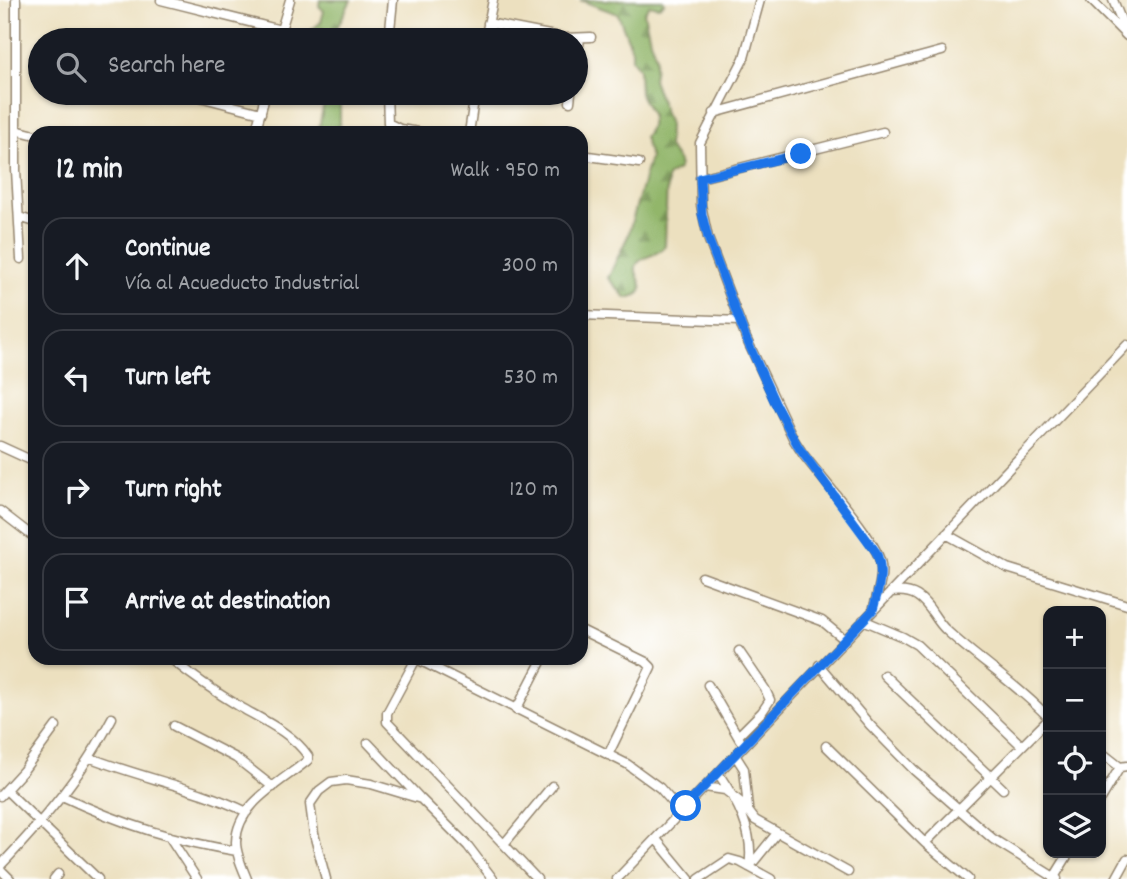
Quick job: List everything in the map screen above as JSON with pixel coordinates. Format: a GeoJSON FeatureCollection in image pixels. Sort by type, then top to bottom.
{"type":"FeatureCollection","features":[{"type":"Feature","properties":{"kind":"street"},"geometry":{"type":"LineString","coordinates":[[16,0],[16,130],[21,259]]}},
{"type":"Feature","properties":{"kind":"street"},"geometry":{"type":"LineString","coordinates":[[161,0],[273,28]]}},
{"type":"Feature","properties":{"kind":"street"},"geometry":{"type":"LineString","coordinates":[[282,28],[290,0]]}},
{"type":"Feature","properties":{"kind":"street"},"geometry":{"type":"LineString","coordinates":[[390,28],[393,0]]}},
{"type":"Feature","properties":{"kind":"street"},"geometry":{"type":"LineString","coordinates":[[487,28],[493,0]]}},
{"type":"Feature","properties":{"kind":"street"},"geometry":{"type":"LineString","coordinates":[[760,0],[744,58],[700,143],[701,205],[705,226],[740,321],[775,403],[799,448],[865,534],[880,559],[881,574],[873,610]]}},
{"type":"Feature","properties":{"kind":"street"},"geometry":{"type":"LineString","coordinates":[[1091,0],[1127,36]]}},
{"type":"Feature","properties":{"kind":"street"},"geometry":{"type":"LineString","coordinates":[[1113,0],[1127,36]]}},
{"type":"Feature","properties":{"kind":"street"},"geometry":{"type":"LineString","coordinates":[[488,23],[517,28]]}},
{"type":"Feature","properties":{"kind":"street"},"geometry":{"type":"LineString","coordinates":[[715,113],[942,51]]}},
{"type":"Feature","properties":{"kind":"street"},"geometry":{"type":"LineString","coordinates":[[230,105],[261,113]]}},
{"type":"Feature","properties":{"kind":"street"},"geometry":{"type":"LineString","coordinates":[[258,126],[263,105]]}},
{"type":"Feature","properties":{"kind":"street"},"geometry":{"type":"LineString","coordinates":[[387,105],[388,122],[395,126]]}},
{"type":"Feature","properties":{"kind":"street"},"geometry":{"type":"LineString","coordinates":[[470,126],[473,105]]}},
{"type":"Feature","properties":{"kind":"street"},"geometry":{"type":"LineString","coordinates":[[16,130],[28,133]]}},
{"type":"Feature","properties":{"kind":"street"},"geometry":{"type":"LineString","coordinates":[[700,178],[883,132]]}},
{"type":"Feature","properties":{"kind":"street"},"geometry":{"type":"LineString","coordinates":[[588,156],[639,163]]}},
{"type":"Feature","properties":{"kind":"street"},"geometry":{"type":"LineString","coordinates":[[19,218],[28,220]]}},
{"type":"Feature","properties":{"kind":"street"},"geometry":{"type":"LineString","coordinates":[[588,315],[740,321]]}},
{"type":"Feature","properties":{"kind":"street"},"geometry":{"type":"LineString","coordinates":[[617,879],[1127,345]]}},
{"type":"Feature","properties":{"kind":"street"},"geometry":{"type":"LineString","coordinates":[[0,446],[28,459]]}},
{"type":"Feature","properties":{"kind":"street"},"geometry":{"type":"LineString","coordinates":[[0,511],[28,533]]}},
{"type":"Feature","properties":{"kind":"street"},"geometry":{"type":"LineString","coordinates":[[946,534],[1007,568],[1127,605]]}},
{"type":"Feature","properties":{"kind":"street"},"geometry":{"type":"LineString","coordinates":[[702,577],[821,621],[845,640]]}},
{"type":"Feature","properties":{"kind":"street"},"geometry":{"type":"LineString","coordinates":[[890,592],[914,594],[926,603],[946,629],[1019,688],[1043,713]]}},
{"type":"Feature","properties":{"kind":"street"},"geometry":{"type":"LineString","coordinates":[[863,620],[917,645],[1022,746]]}},
{"type":"Feature","properties":{"kind":"street"},"geometry":{"type":"LineString","coordinates":[[588,633],[651,667],[608,755]]}},
{"type":"Feature","properties":{"kind":"street"},"geometry":{"type":"LineString","coordinates":[[737,736],[762,712],[769,700],[765,689],[739,651]]}},
{"type":"Feature","properties":{"kind":"street"},"geometry":{"type":"LineString","coordinates":[[179,665],[206,685],[273,725],[307,753],[308,760],[273,787],[247,812],[237,835],[237,851],[247,879]]}},
{"type":"Feature","properties":{"kind":"street"},"geometry":{"type":"LineString","coordinates":[[411,665],[387,713],[387,722],[537,879]]}},
{"type":"Feature","properties":{"kind":"street"},"geometry":{"type":"LineString","coordinates":[[429,665],[638,771],[660,788],[681,812]]}},
{"type":"Feature","properties":{"kind":"street"},"geometry":{"type":"LineString","coordinates":[[516,710],[539,665]]}},
{"type":"Feature","properties":{"kind":"street"},"geometry":{"type":"LineString","coordinates":[[819,665],[880,736],[993,839],[1055,878],[1066,858]]}},
{"type":"Feature","properties":{"kind":"street"},"geometry":{"type":"LineString","coordinates":[[884,675],[1003,789]]}},
{"type":"Feature","properties":{"kind":"street"},"geometry":{"type":"LineString","coordinates":[[708,685],[743,746]]}},
{"type":"Feature","properties":{"kind":"street"},"geometry":{"type":"LineString","coordinates":[[10,879],[0,867],[41,823],[91,758],[112,718]]}},
{"type":"Feature","properties":{"kind":"street"},"geometry":{"type":"LineString","coordinates":[[925,843],[1043,723]]}},
{"type":"Feature","properties":{"kind":"street"},"geometry":{"type":"LineString","coordinates":[[56,726],[3,793],[41,823],[98,879]]}},
{"type":"Feature","properties":{"kind":"street"},"geometry":{"type":"LineString","coordinates":[[174,726],[236,758],[273,787]]}},
{"type":"Feature","properties":{"kind":"street"},"geometry":{"type":"LineString","coordinates":[[368,743],[468,846],[493,879]]}},
{"type":"Feature","properties":{"kind":"street"},"geometry":{"type":"LineString","coordinates":[[826,746],[925,843],[968,879]]}},
{"type":"Feature","properties":{"kind":"street"},"geometry":{"type":"LineString","coordinates":[[735,755],[744,769],[750,815],[749,867]]}},
{"type":"Feature","properties":{"kind":"street"},"geometry":{"type":"LineString","coordinates":[[1104,795],[1123,766],[1106,755]]}},
{"type":"Feature","properties":{"kind":"street"},"geometry":{"type":"LineString","coordinates":[[91,758],[220,800],[247,812]]}},
{"type":"Feature","properties":{"kind":"street"},"geometry":{"type":"LineString","coordinates":[[718,773],[748,828]]}},
{"type":"Feature","properties":{"kind":"street"},"geometry":{"type":"LineString","coordinates":[[326,879],[314,834],[310,804],[319,790],[331,782],[346,780],[371,784],[421,799]]}},
{"type":"Feature","properties":{"kind":"street"},"geometry":{"type":"LineString","coordinates":[[504,844],[552,786]]}},
{"type":"Feature","properties":{"kind":"street"},"geometry":{"type":"LineString","coordinates":[[705,787],[719,788],[731,795],[743,804],[750,815],[776,833],[848,872]]}},
{"type":"Feature","properties":{"kind":"street"},"geometry":{"type":"LineString","coordinates":[[62,796],[105,816],[169,836],[237,851]]}},
{"type":"Feature","properties":{"kind":"street"},"geometry":{"type":"LineString","coordinates":[[749,867],[776,833]]}},
{"type":"Feature","properties":{"kind":"street"},"geometry":{"type":"LineString","coordinates":[[169,836],[197,879]]}},
{"type":"Feature","properties":{"kind":"street"},"geometry":{"type":"LineString","coordinates":[[656,839],[689,879]]}},
{"type":"Feature","properties":{"kind":"street"},"geometry":{"type":"LineString","coordinates":[[699,879],[729,859],[771,879]]}},
{"type":"Feature","properties":{"kind":"street"},"geometry":{"type":"LineString","coordinates":[[1116,879],[1124,870],[1127,859]]}},
{"type":"Feature","properties":{"kind":"green space"},"geometry":{"type":"Polygon","coordinates":[[[320,0],[351,0],[337,28],[314,28],[321,22],[324,11],[319,6],[320,0]]]}},
{"type":"Feature","properties":{"kind":"green space"},"geometry":{"type":"Polygon","coordinates":[[[580,0],[663,0],[664,3],[659,7],[649,5],[644,13],[656,57],[653,79],[669,125],[668,147],[679,162],[679,169],[667,177],[665,246],[639,261],[636,269],[642,288],[635,296],[626,298],[608,278],[628,236],[650,157],[644,137],[651,126],[652,116],[640,94],[639,69],[632,59],[632,50],[618,14],[580,0]]]}},
{"type":"Feature","properties":{"kind":"green space"},"geometry":{"type":"Polygon","coordinates":[[[324,105],[340,105],[339,126],[319,126],[324,105]]]}},
{"type":"Feature","properties":{"kind":"route"},"geometry":{"type":"LineString","coordinates":[[686,806],[873,610],[878,592],[880,559],[794,440],[746,338],[708,238],[702,214],[700,178],[801,154]]}}]}
